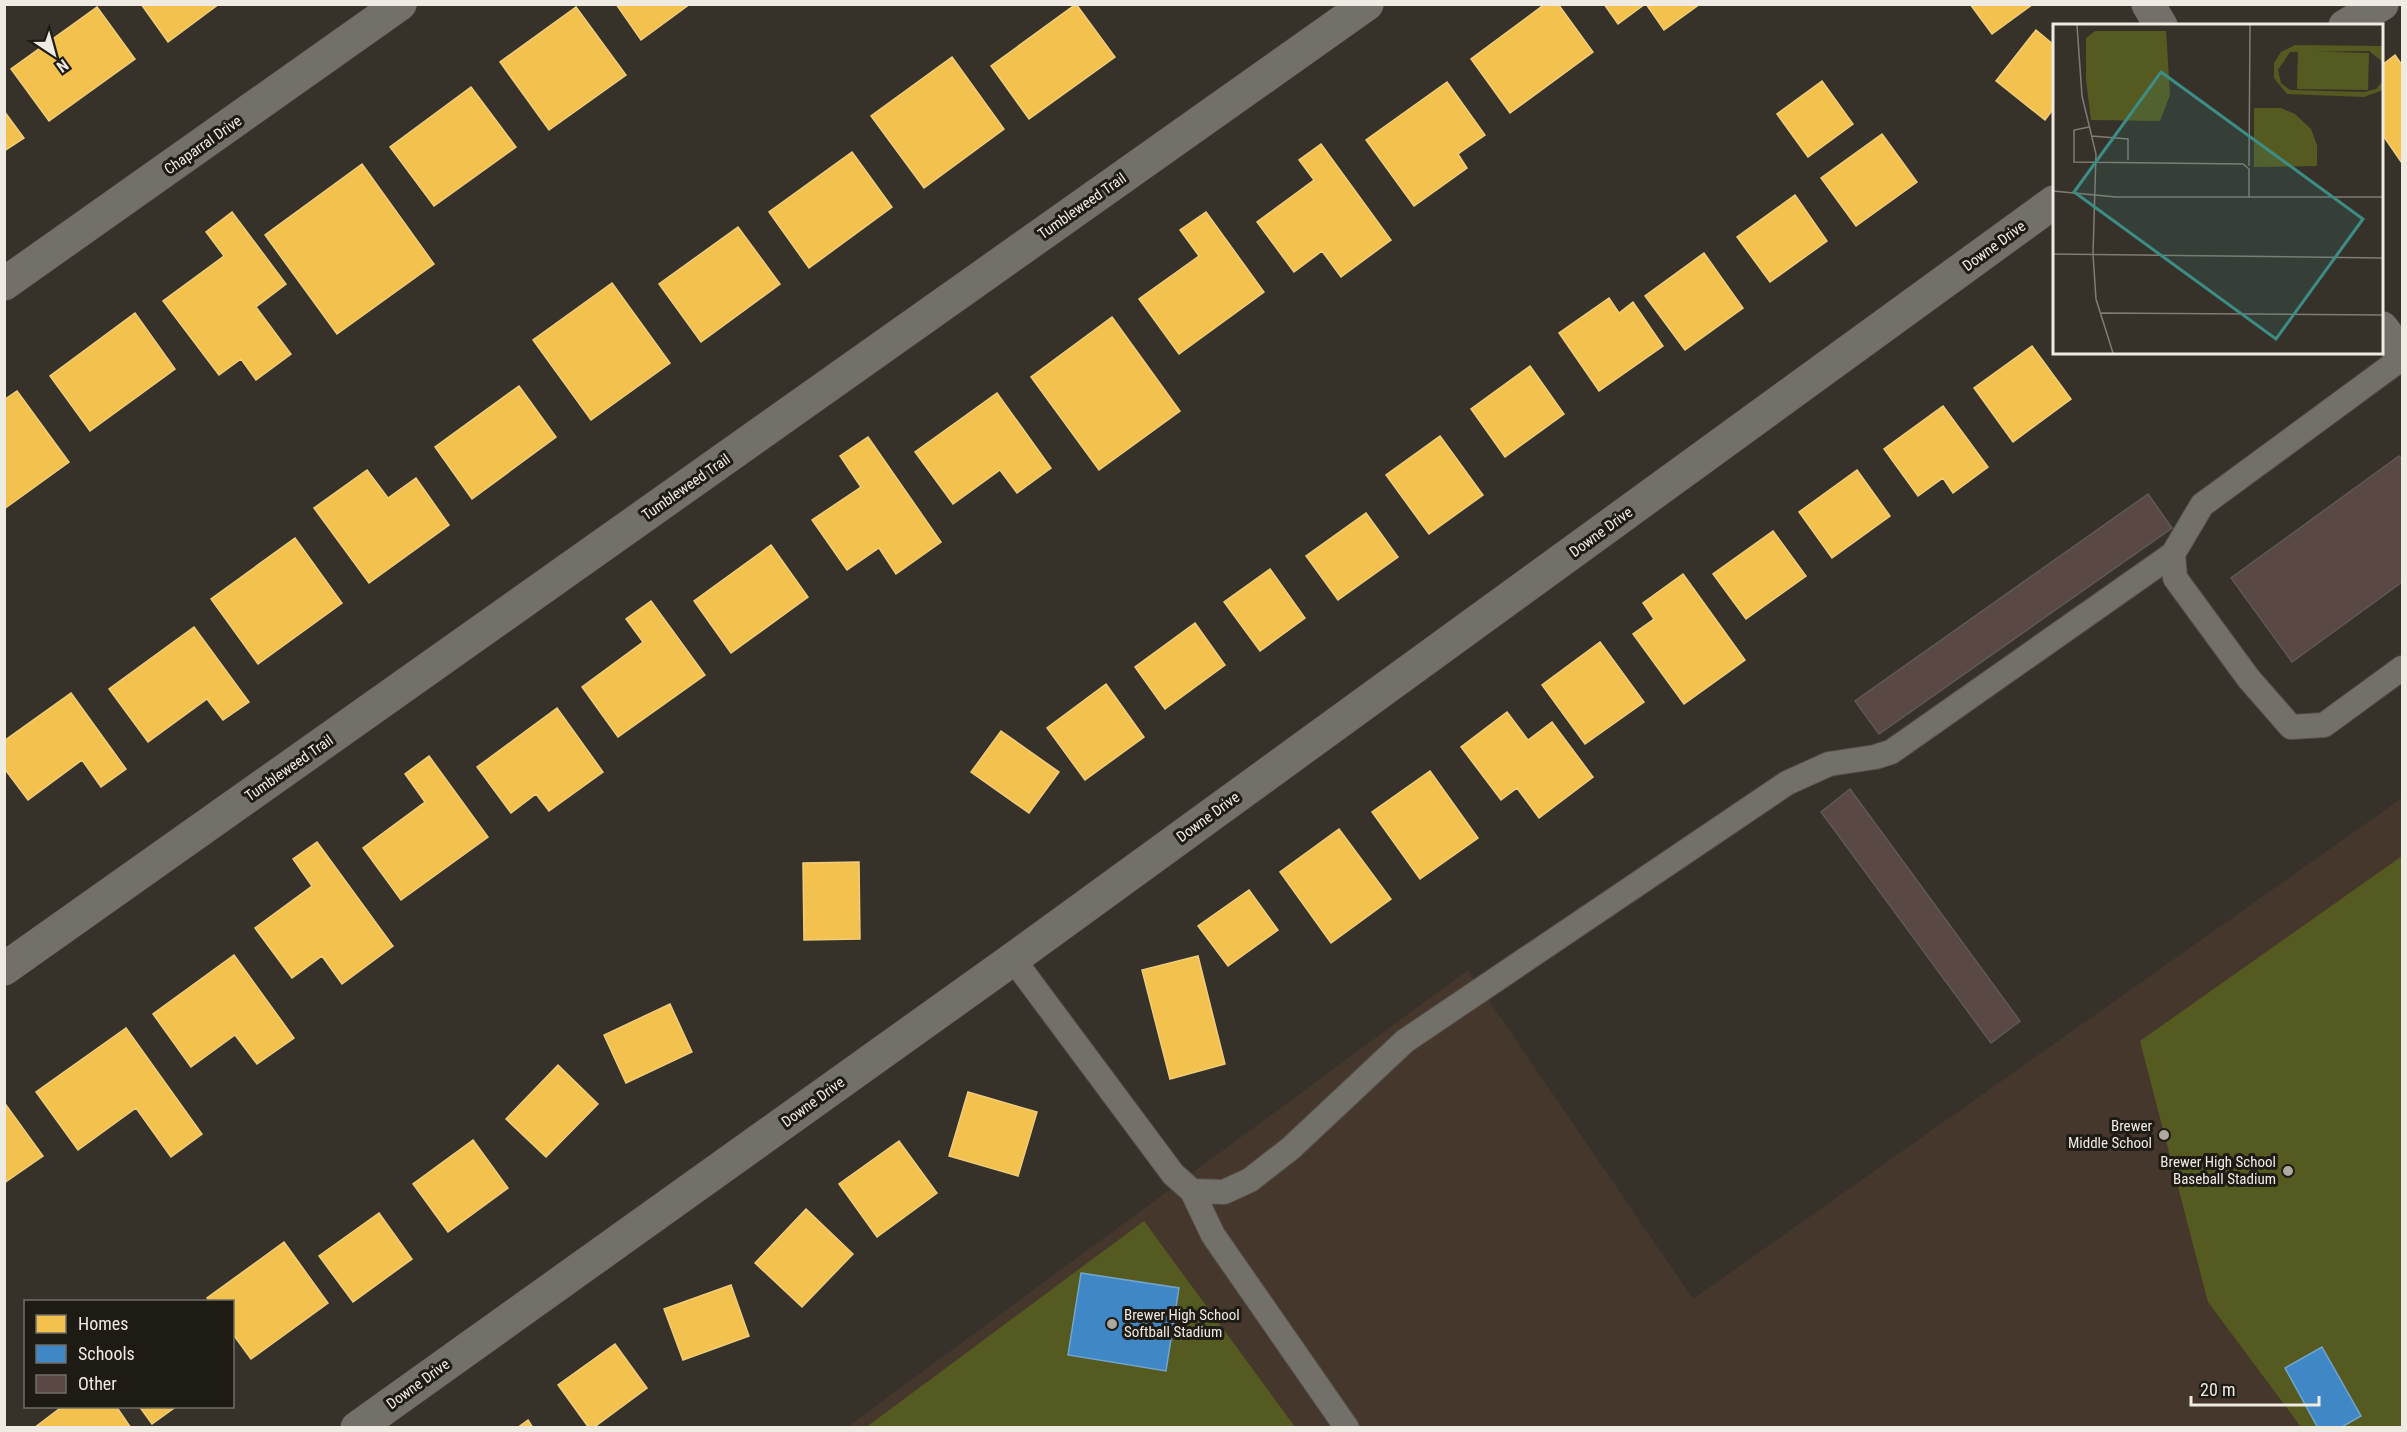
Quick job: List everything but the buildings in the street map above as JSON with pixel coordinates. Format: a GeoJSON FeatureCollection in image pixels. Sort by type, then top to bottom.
{"type":"FeatureCollection","features":[{"type":"Feature","properties":{"kind":"street","name":"Chaparral Drive"},"geometry":{"type":"LineString","coordinates":[[4,284],[400,4]]}},
{"type":"Feature","properties":{"kind":"street","name":"Tumbleweed Trail"},"geometry":{"type":"LineString","coordinates":[[4,969],[1367,4]]}},
{"type":"Feature","properties":{"kind":"street"},"geometry":{"type":"LineString","coordinates":[[2148,4],[2160,24]]}},
{"type":"Feature","properties":{"kind":"street"},"geometry":{"type":"LineString","coordinates":[[2348,24],[2382,4]]}},
{"type":"Feature","properties":{"kind":"street","name":"Downe Drive"},"geometry":{"type":"LineString","coordinates":[[357,1428],[1013,959],[2053,203]]}},
{"type":"Feature","properties":{"kind":"street"},"geometry":{"type":"LineString","coordinates":[[2383,329],[2403,357]]}},
{"type":"Feature","properties":{"kind":"lane"},"geometry":{"type":"LineString","coordinates":[[1192,1191],[1224,1192],[1250,1180],[1291,1148],[1405,1041],[1787,783],[1829,764],[1891,752],[2173,554],[2202,505],[2403,357]]}},
{"type":"Feature","properties":{"kind":"lane"},"geometry":{"type":"LineString","coordinates":[[2173,554],[2175,578],[2249,680],[2291,727],[2324,725],[2403,668]]}},
{"type":"Feature","properties":{"kind":"lane"},"geometry":{"type":"LineString","coordinates":[[1013,959],[1173,1174],[1192,1191],[1213,1235],[1347,1428]]}},
{"type":"Feature","properties":{"kind":"shaded area","name":"Brewer Middle School"},"geometry":{"type":"Polygon","coordinates":[[[2402,798],[2402,1427],[846,1428],[1468,970],[1693,1299],[2402,798]]]}},
{"type":"Feature","properties":{"kind":"green space","name":"Brewer High School Baseball Stadium"},"geometry":{"type":"Polygon","coordinates":[[[2402,856],[2402,1427],[2301,1427],[2208,1302],[2140,1041],[2402,856]]]}},
{"type":"Feature","properties":{"kind":"green space","name":"Brewer High School Softball Stadium"},"geometry":{"type":"Polygon","coordinates":[[[1144,1221],[1295,1427],[865,1428],[1144,1221]]]}},
{"type":"Feature","properties":{"kind":"place","name":"Brewer Middle School"},"geometry":{"type":"Point","coordinates":[2164,1135]}},
{"type":"Feature","properties":{"kind":"place","name":"Brewer High School Baseball Stadium"},"geometry":{"type":"Point","coordinates":[2288,1171]}},
{"type":"Feature","properties":{"kind":"place","name":"Brewer High School Softball Stadium"},"geometry":{"type":"Point","coordinates":[1112,1324]}}]}
